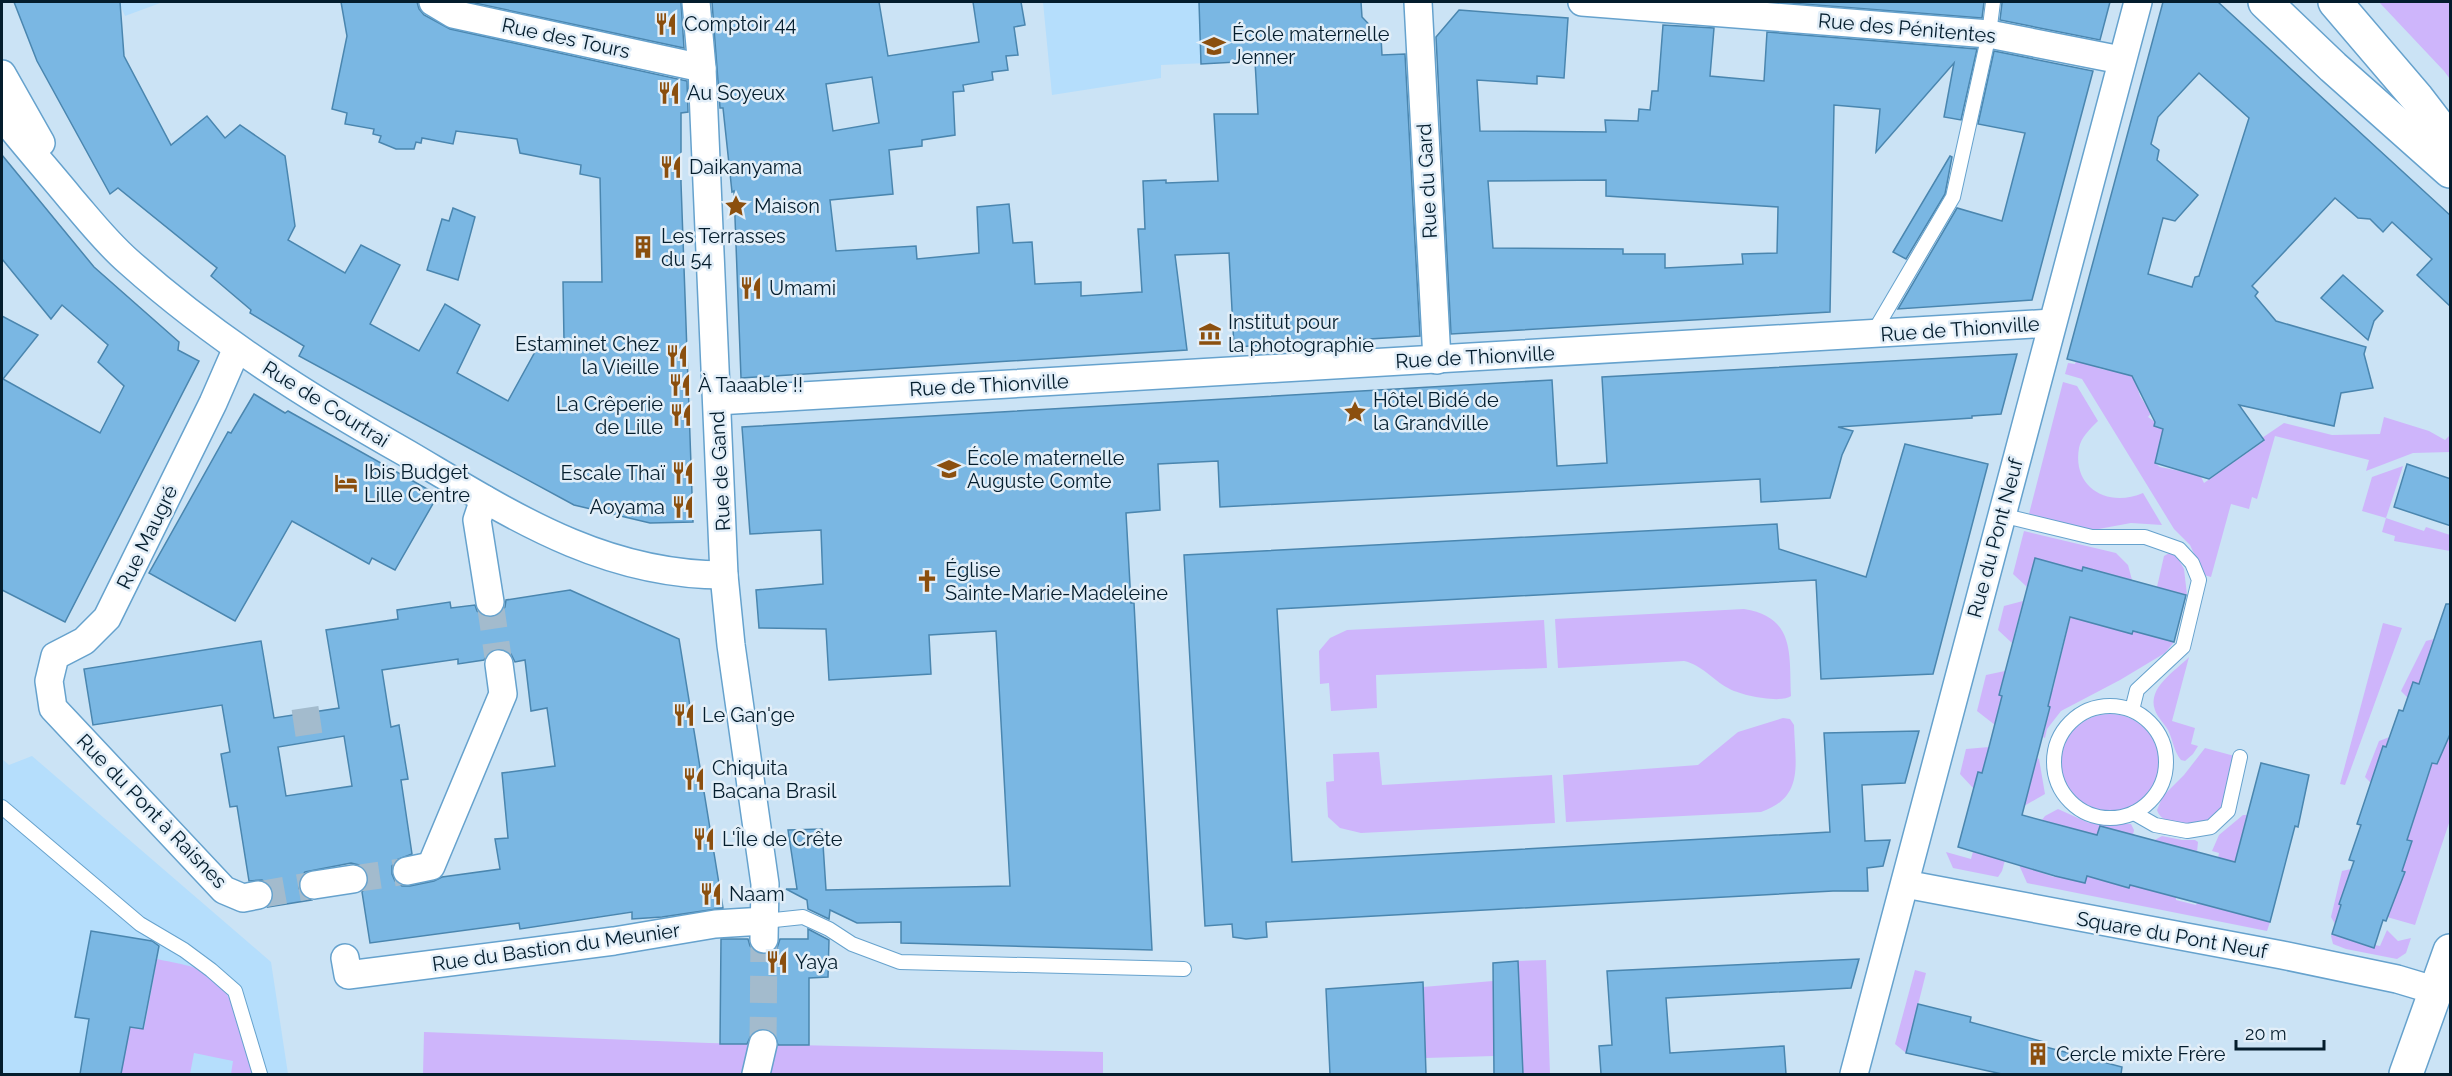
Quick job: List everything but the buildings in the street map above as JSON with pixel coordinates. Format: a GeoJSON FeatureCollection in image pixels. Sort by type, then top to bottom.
{"type":"FeatureCollection","features":[{"type":"Feature","properties":{"kind":"street","name":"Rue des Tours"},"geometry":{"type":"LineString","coordinates":[[433,2],[453,14],[702,68]]}},
{"type":"Feature","properties":{"kind":"street","name":"Rue de Gand"},"geometry":{"type":"LineString","coordinates":[[696,2],[702,68],[724,575],[731,645],[765,884],[764,930]]}},
{"type":"Feature","properties":{"kind":"street","name":"Rue du Gard"},"geometry":{"type":"LineString","coordinates":[[1418,2],[1437,360]]}},
{"type":"Feature","properties":{"kind":"street","name":"Rue des Pénitentes"},"geometry":{"type":"LineString","coordinates":[[1582,2],[1989,34],[2121,60]]}},
{"type":"Feature","properties":{"kind":"street","name":"Rue du Pont Neuf"},"geometry":{"type":"LineString","coordinates":[[1854,1074],[2138,2]]}},
{"type":"Feature","properties":{"kind":"street"},"geometry":{"type":"LineString","coordinates":[[2265,2],[2333,67],[2451,171]]}},
{"type":"Feature","properties":{"kind":"street"},"geometry":{"type":"LineString","coordinates":[[2335,2],[2451,141]]}},
{"type":"Feature","properties":{"kind":"street"},"geometry":{"type":"LineString","coordinates":[[2,74],[84,213]]}},
{"type":"Feature","properties":{"kind":"street"},"geometry":{"type":"LineString","coordinates":[[2,116],[84,213]]}},
{"type":"Feature","properties":{"kind":"street","name":"Rue de Courtrai"},"geometry":{"type":"LineString","coordinates":[[84,213],[108,242],[182,308],[237,348],[317,402],[484,499],[562,540],[602,556],[654,570],[693,575],[724,575]]}},
{"type":"Feature","properties":{"kind":"street","name":"Rue de Thionville"},"geometry":{"type":"LineString","coordinates":[[717,401],[2052,323]]}},
{"type":"Feature","properties":{"kind":"street","name":"Rue Maugré"},"geometry":{"type":"LineString","coordinates":[[53,708],[49,681],[55,656],[84,641],[107,618],[213,403],[237,348]]}},
{"type":"Feature","properties":{"kind":"street"},"geometry":{"type":"LineString","coordinates":[[484,499],[477,520],[490,602]]}},
{"type":"Feature","properties":{"kind":"street"},"geometry":{"type":"LineString","coordinates":[[407,871],[431,866],[503,694],[499,664]]}},
{"type":"Feature","properties":{"kind":"street","name":"Rue du Pont à Raisnes"},"geometry":{"type":"LineString","coordinates":[[53,708],[224,890],[243,898],[258,895]]}},
{"type":"Feature","properties":{"kind":"street"},"geometry":{"type":"LineString","coordinates":[[314,885],[353,879]]}},
{"type":"Feature","properties":{"kind":"street","name":"Square du Pont Neuf"},"geometry":{"type":"LineString","coordinates":[[1905,884],[2282,954],[2397,979],[2437,991]]}},
{"type":"Feature","properties":{"kind":"street","name":"Rue du Bastion du Meunier"},"geometry":{"type":"LineString","coordinates":[[347,966],[614,941],[715,924],[764,930]]}},
{"type":"Feature","properties":{"kind":"street"},"geometry":{"type":"LineString","coordinates":[[2406,1074],[2451,951]]}},
{"type":"Feature","properties":{"kind":"street"},"geometry":{"type":"LineString","coordinates":[[756,1074],[763,1044]]}},
{"type":"Feature","properties":{"kind":"lane"},"geometry":{"type":"LineString","coordinates":[[1872,335],[1953,197],[1989,34],[1993,2]]}},
{"type":"Feature","properties":{"kind":"lane"},"geometry":{"type":"LineString","coordinates":[[2001,515],[2092,537],[2145,537],[2179,549],[2192,563],[2199,580],[2183,647],[2137,690],[2132,710]]}},
{"type":"Feature","properties":{"kind":"lane"},"geometry":{"type":"LineString","coordinates":[[2114,706],[2132,710],[2148,720],[2159,734],[2165,751],[2166,770],[2160,787],[2149,802],[2134,813],[2117,817],[2099,817],[2082,811],[2067,799],[2058,784],[2054,766],[2055,746],[2064,729],[2077,716],[2095,708],[2114,706]]}},
{"type":"Feature","properties":{"kind":"lane"},"geometry":{"type":"LineString","coordinates":[[2134,813],[2155,825],[2176,829],[2187,831],[2211,827],[2228,811],[2240,757]]}},
{"type":"Feature","properties":{"kind":"lane"},"geometry":{"type":"LineString","coordinates":[[2,807],[140,924],[211,969],[235,991],[260,1074]]}},
{"type":"Feature","properties":{"kind":"lane"},"geometry":{"type":"LineString","coordinates":[[764,930],[803,917],[829,929],[852,944],[900,962],[1185,969]]}},
{"type":"Feature","properties":{"kind":"shaded area"},"geometry":{"type":"Polygon","coordinates":[[[119,2],[163,2],[125,16],[119,2]]]}},
{"type":"Feature","properties":{"kind":"shaded area","name":"École maternelle Jenner"},"geometry":{"type":"Polygon","coordinates":[[[1043,2],[1361,2],[1362,19],[1381,37],[1382,55],[1258,103],[1254,61],[1161,65],[1161,78],[1052,95],[1043,2]]]}},
{"type":"Feature","properties":{"kind":"shaded area"},"geometry":{"type":"Polygon","coordinates":[[[2379,2],[2450,2],[2450,79],[2444,71],[2379,2]]]}},
{"type":"Feature","properties":{"kind":"shaded area"},"geometry":{"type":"Polygon","coordinates":[[[2077,357],[2095,362],[2098,368],[2105,370],[2110,366],[2134,376],[2140,396],[2151,413],[2148,417],[2165,429],[2155,463],[2160,467],[2200,475],[2204,483],[2264,441],[2262,438],[2284,423],[2332,435],[2380,434],[2384,417],[2429,431],[2445,440],[2450,435],[2450,452],[2413,453],[2366,471],[2369,460],[2275,436],[2257,499],[2252,497],[2249,509],[2231,504],[2211,577],[2204,575],[2190,545],[2174,529],[2082,379],[2065,374],[2068,363],[2075,364],[2077,357]]]}},
{"type":"Feature","properties":{"kind":"shaded area"},"geometry":{"type":"Polygon","coordinates":[[[2063,382],[2077,386],[2098,421],[2084,437],[2079,448],[2078,462],[2087,484],[2095,491],[2117,498],[2143,493],[2162,525],[2131,523],[2093,530],[2029,514],[2063,382]]]}},
{"type":"Feature","properties":{"kind":"shaded area"},"geometry":{"type":"Polygon","coordinates":[[[2403,466],[2386,518],[2362,511],[2372,477],[2403,466]]]}},
{"type":"Feature","properties":{"kind":"shaded area"},"geometry":{"type":"Polygon","coordinates":[[[2386,518],[2424,531],[2426,527],[2450,535],[2450,551],[2394,541],[2395,536],[2382,532],[2386,518]]]}},
{"type":"Feature","properties":{"kind":"shaded area"},"geometry":{"type":"Polygon","coordinates":[[[2024,531],[2116,553],[2128,565],[2132,580],[2084,567],[2082,571],[2035,558],[2027,587],[2013,574],[2024,531]]]}},
{"type":"Feature","properties":{"kind":"shaded area"},"geometry":{"type":"Polygon","coordinates":[[[2171,552],[2175,553],[2184,569],[2187,595],[2157,587],[2164,556],[2171,552]]]}},
{"type":"Feature","properties":{"kind":"shaded area"},"geometry":{"type":"Polygon","coordinates":[[[2023,601],[2012,643],[1998,630],[2004,606],[2023,601]]]}},
{"type":"Feature","properties":{"kind":"shaded area"},"geometry":{"type":"Polygon","coordinates":[[[1744,609],[1761,613],[1773,620],[1781,629],[1789,653],[1791,696],[1770,699],[1733,691],[1702,669],[1684,661],[1558,668],[1555,619],[1744,609]]]}},
{"type":"Feature","properties":{"kind":"shaded area"},"geometry":{"type":"Polygon","coordinates":[[[2071,615],[2132,634],[2133,631],[2174,642],[2165,653],[2061,711],[2047,729],[2045,738],[2043,737],[2050,707],[2046,705],[2053,689],[2071,615]]]}},
{"type":"Feature","properties":{"kind":"shaded area"},"geometry":{"type":"Polygon","coordinates":[[[1544,620],[1547,668],[1376,675],[1377,708],[1331,711],[1329,683],[1320,684],[1319,651],[1330,638],[1347,630],[1544,620]]]}},
{"type":"Feature","properties":{"kind":"shaded area"},"geometry":{"type":"Polygon","coordinates":[[[2383,623],[2402,628],[2345,785],[2340,784],[2383,623]]]}},
{"type":"Feature","properties":{"kind":"shaded area"},"geometry":{"type":"Polygon","coordinates":[[[2434,639],[2419,684],[2413,682],[2408,698],[2401,691],[2426,641],[2434,639]]]}},
{"type":"Feature","properties":{"kind":"shaded area"},"geometry":{"type":"Polygon","coordinates":[[[2189,657],[2172,721],[2195,728],[2191,744],[2198,746],[2185,761],[2181,760],[2177,753],[2168,730],[2156,713],[2154,702],[2155,694],[2164,680],[2189,657]]]}},
{"type":"Feature","properties":{"kind":"shaded area"},"geometry":{"type":"Polygon","coordinates":[[[2005,671],[1995,725],[1977,711],[1986,675],[2005,671]]]}},
{"type":"Feature","properties":{"kind":"shaded area"},"geometry":{"type":"Polygon","coordinates":[[[2110,714],[2129,718],[2145,728],[2155,744],[2159,763],[2155,782],[2145,798],[2129,808],[2110,812],[2091,808],[2075,798],[2065,782],[2061,763],[2065,744],[2075,728],[2091,718],[2110,714]]]}},
{"type":"Feature","properties":{"kind":"shaded area"},"geometry":{"type":"Polygon","coordinates":[[[1783,718],[1790,719],[1794,725],[1796,766],[1791,788],[1785,798],[1775,806],[1761,812],[1566,822],[1563,775],[1698,765],[1738,732],[1783,718]]]}},
{"type":"Feature","properties":{"kind":"shaded area"},"geometry":{"type":"Polygon","coordinates":[[[2450,732],[2450,820],[2415,925],[2387,917],[2405,872],[2402,871],[2412,842],[2404,839],[2430,762],[2437,764],[2450,732]]]}},
{"type":"Feature","properties":{"kind":"shaded area"},"geometry":{"type":"Polygon","coordinates":[[[2395,735],[2391,748],[2383,746],[2371,783],[2365,777],[2379,741],[2395,735]]]}},
{"type":"Feature","properties":{"kind":"shaded area"},"geometry":{"type":"Polygon","coordinates":[[[1989,747],[1982,773],[1978,772],[1974,789],[1960,774],[1966,749],[1989,747]]]}},
{"type":"Feature","properties":{"kind":"shaded area"},"geometry":{"type":"Polygon","coordinates":[[[2205,748],[2238,757],[2232,781],[2222,805],[2206,821],[2195,824],[2173,822],[2163,818],[2157,810],[2163,796],[2184,775],[2205,748]]]}},
{"type":"Feature","properties":{"kind":"shaded area"},"geometry":{"type":"Polygon","coordinates":[[[1379,752],[1382,785],[1552,775],[1555,823],[1361,833],[1340,828],[1328,817],[1326,782],[1334,781],[1333,754],[1379,752]]]}},
{"type":"Feature","properties":{"kind":"shaded area"},"geometry":{"type":"Polygon","coordinates":[[[32,756],[271,962],[288,1074],[2,1074],[2,759],[9,765],[32,756]]]}},
{"type":"Feature","properties":{"kind":"shaded area"},"geometry":{"type":"Polygon","coordinates":[[[2037,758],[2045,794],[2024,806],[2037,758]]]}},
{"type":"Feature","properties":{"kind":"shaded area"},"geometry":{"type":"Polygon","coordinates":[[[2058,809],[2089,823],[2131,824],[2134,830],[2133,835],[2097,835],[2042,820],[2058,809]]]}},
{"type":"Feature","properties":{"kind":"shaded area"},"geometry":{"type":"Polygon","coordinates":[[[2243,815],[2247,815],[2235,862],[2218,858],[2219,853],[2212,851],[2219,835],[2243,815]]]}},
{"type":"Feature","properties":{"kind":"shaded area"},"geometry":{"type":"Polygon","coordinates":[[[2162,836],[2195,840],[2198,842],[2197,852],[2153,841],[2162,836]]]}},
{"type":"Feature","properties":{"kind":"shaded area"},"geometry":{"type":"Polygon","coordinates":[[[1975,844],[2007,853],[1998,877],[1953,868],[1946,852],[1971,859],[1975,844]]]}},
{"type":"Feature","properties":{"kind":"shaded area"},"geometry":{"type":"Polygon","coordinates":[[[2019,865],[2054,877],[2055,875],[2085,883],[2088,874],[2129,888],[2130,885],[2176,897],[2176,900],[2196,905],[2197,903],[2270,922],[2267,931],[2027,883],[2019,865]]]}},
{"type":"Feature","properties":{"kind":"shaded area"},"geometry":{"type":"Polygon","coordinates":[[[2351,869],[2335,924],[2331,917],[2342,871],[2351,869]]]}},
{"type":"Feature","properties":{"kind":"shaded area"},"geometry":{"type":"Polygon","coordinates":[[[2387,930],[2398,941],[2411,938],[2406,953],[2397,959],[2346,949],[2333,944],[2331,936],[2332,934],[2373,948],[2375,945],[2380,946],[2387,930]]]}},
{"type":"Feature","properties":{"kind":"shaded area"},"geometry":{"type":"Polygon","coordinates":[[[157,959],[199,969],[220,984],[234,1007],[253,1074],[231,1074],[233,1061],[194,1053],[190,1074],[121,1074],[130,1027],[144,1029],[157,959]]]}},
{"type":"Feature","properties":{"kind":"shaded area"},"geometry":{"type":"Polygon","coordinates":[[[1546,960],[1550,1074],[1523,1074],[1518,961],[1546,960]]]}},
{"type":"Feature","properties":{"kind":"shaded area"},"geometry":{"type":"Polygon","coordinates":[[[1915,970],[1926,973],[1906,1053],[1895,1044],[1915,970]]]}},
{"type":"Feature","properties":{"kind":"shaded area"},"geometry":{"type":"Polygon","coordinates":[[[1493,981],[1494,1056],[1425,1058],[1423,987],[1493,981]]]}},
{"type":"Feature","properties":{"kind":"shaded area"},"geometry":{"type":"Polygon","coordinates":[[[424,1032],[709,1043],[1103,1052],[1103,1074],[423,1074],[424,1032]]]}},
{"type":"Feature","properties":{"kind":"tunnel"},"geometry":{"type":"LineString","coordinates":[[490,602],[499,664]]}},
{"type":"Feature","properties":{"kind":"tunnel"},"geometry":{"type":"LineString","coordinates":[[305,708],[310,742]]}},
{"type":"Feature","properties":{"kind":"tunnel"},"geometry":{"type":"LineString","coordinates":[[353,879],[407,871]]}},
{"type":"Feature","properties":{"kind":"tunnel"},"geometry":{"type":"LineString","coordinates":[[258,895],[314,885]]}},
{"type":"Feature","properties":{"kind":"tunnel"},"geometry":{"type":"LineString","coordinates":[[763,1044],[764,939]]}},
{"type":"Feature","properties":{"kind":"place","name":"Comptoir 44"},"geometry":{"type":"Point","coordinates":[666,24]}},
{"type":"Feature","properties":{"kind":"place","name":"École maternelle Jenner"},"geometry":{"type":"Point","coordinates":[1214,46]}},
{"type":"Feature","properties":{"kind":"place","name":"Au Soyeux"},"geometry":{"type":"Point","coordinates":[669,93]}},
{"type":"Feature","properties":{"kind":"place","name":"Daikanyama"},"geometry":{"type":"Point","coordinates":[671,167]}},
{"type":"Feature","properties":{"kind":"place","name":"Maison"},"geometry":{"type":"Point","coordinates":[736,206]}},
{"type":"Feature","properties":{"kind":"place","name":"Les Terrasses du 54"},"geometry":{"type":"Point","coordinates":[643,247]}},
{"type":"Feature","properties":{"kind":"place","name":"Umami"},"geometry":{"type":"Point","coordinates":[751,288]}},
{"type":"Feature","properties":{"kind":"place","name":"Institut pour la photographie"},"geometry":{"type":"Point","coordinates":[1210,334]}},
{"type":"Feature","properties":{"kind":"place","name":"Estaminet Chez la Vieille"},"geometry":{"type":"Point","coordinates":[677,356]}},
{"type":"Feature","properties":{"kind":"place","name":"À Taaable !!"},"geometry":{"type":"Point","coordinates":[680,385]}},
{"type":"Feature","properties":{"kind":"place","name":"Hôtel Bidé de la Grandville"},"geometry":{"type":"Point","coordinates":[1355,412]}},
{"type":"Feature","properties":{"kind":"place","name":"La Crêperie de Lille"},"geometry":{"type":"Point","coordinates":[681,415]}},
{"type":"Feature","properties":{"kind":"place","name":"École maternelle Auguste Comte"},"geometry":{"type":"Point","coordinates":[949,469]}},
{"type":"Feature","properties":{"kind":"place","name":"Escale Thaï"},"geometry":{"type":"Point","coordinates":[683,473]}},
{"type":"Feature","properties":{"kind":"place","name":"Ibis Budget Lille Centre"},"geometry":{"type":"Point","coordinates":[346,483]}},
{"type":"Feature","properties":{"kind":"place","name":"Aoyama"},"geometry":{"type":"Point","coordinates":[683,507]}},
{"type":"Feature","properties":{"kind":"place","name":"Église Sainte-Marie-Madeleine"},"geometry":{"type":"Point","coordinates":[927,581]}},
{"type":"Feature","properties":{"kind":"place","name":"Le Gan'ge"},"geometry":{"type":"Point","coordinates":[684,715]}},
{"type":"Feature","properties":{"kind":"place","name":"Chiquita Bacana Brasil"},"geometry":{"type":"Point","coordinates":[694,779]}},
{"type":"Feature","properties":{"kind":"place","name":"L'Île de Crête"},"geometry":{"type":"Point","coordinates":[704,839]}},
{"type":"Feature","properties":{"kind":"place","name":"Naam"},"geometry":{"type":"Point","coordinates":[711,894]}},
{"type":"Feature","properties":{"kind":"place","name":"Yaya"},"geometry":{"type":"Point","coordinates":[777,962]}},
{"type":"Feature","properties":{"kind":"place","name":"Cercle mixte Frère"},"geometry":{"type":"Point","coordinates":[2038,1054]}}]}
